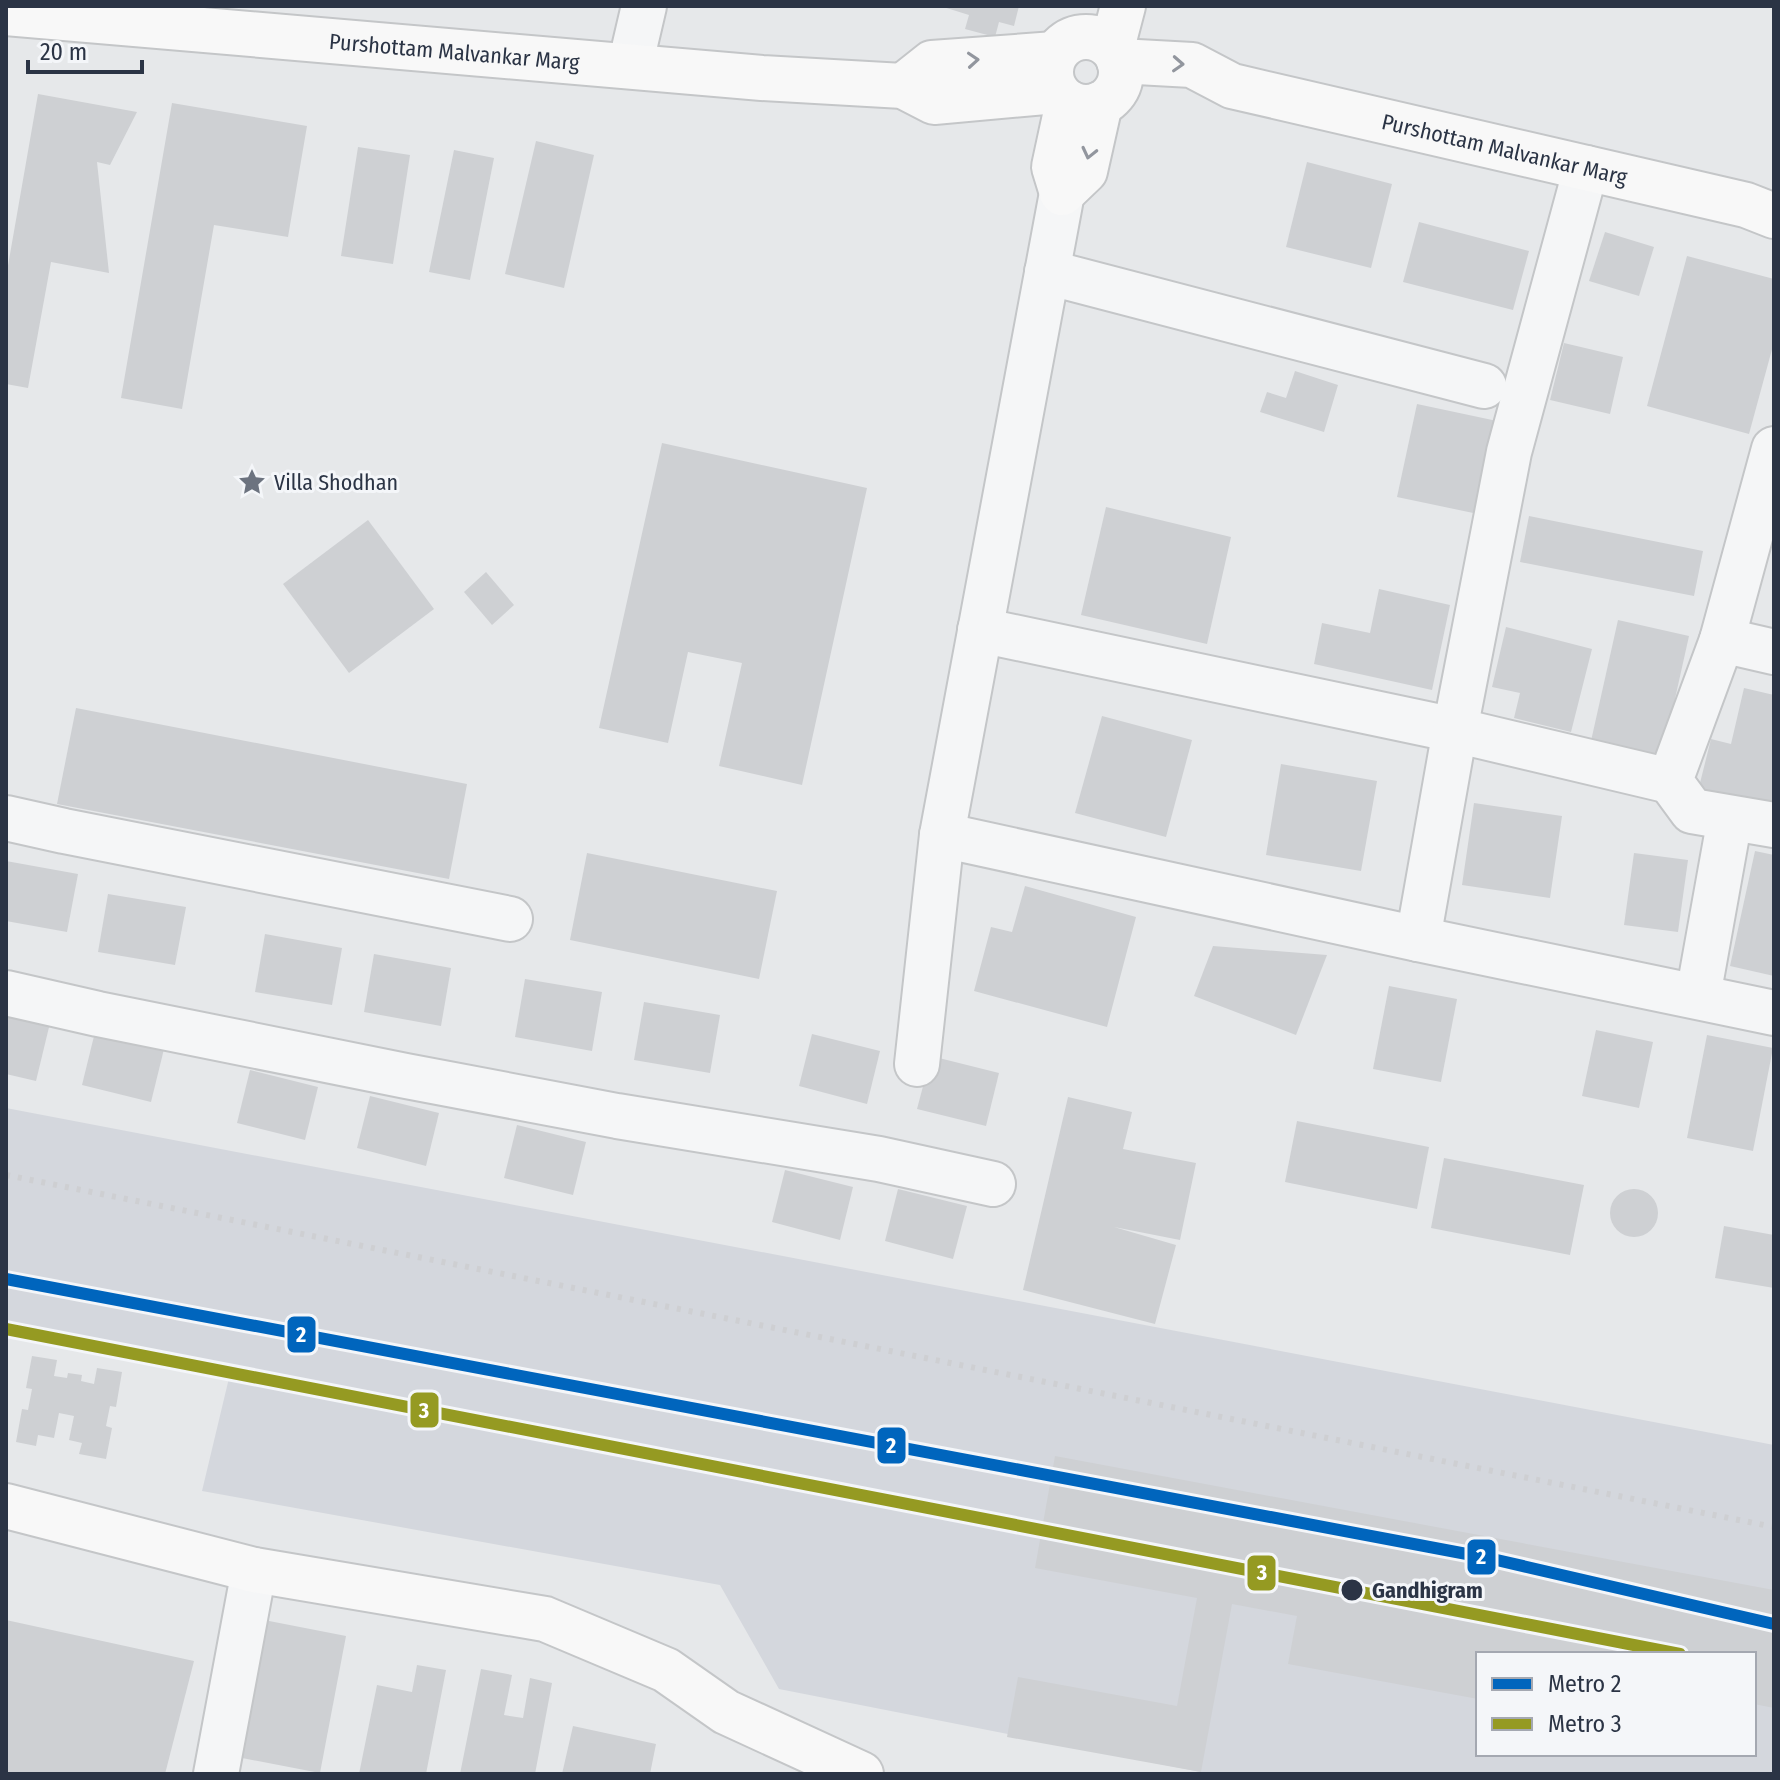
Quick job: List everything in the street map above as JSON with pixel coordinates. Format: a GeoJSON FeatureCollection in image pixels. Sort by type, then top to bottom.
{"type":"FeatureCollection","features":[{"type":"Feature","properties":{"kind":"street"},"geometry":{"type":"LineString","coordinates":[[630,66],[644,6]]}},
{"type":"Feature","properties":{"kind":"street"},"geometry":{"type":"LineString","coordinates":[[917,1064],[942,835],[1062,193],[1085,171],[1089,65],[1123,6]]}},
{"type":"Feature","properties":{"kind":"street","name":"Purshottam Malvankar Marg"},"geometry":{"type":"LineString","coordinates":[[6,13],[762,78],[903,86],[932,63],[1192,65],[1232,86],[1746,205],[1774,216]]}},
{"type":"Feature","properties":{"kind":"street"},"geometry":{"type":"LineString","coordinates":[[1418,939],[1509,452],[1586,168]]}},
{"type":"Feature","properties":{"kind":"street"},"geometry":{"type":"LineString","coordinates":[[1047,272],[1484,386]]}},
{"type":"Feature","properties":{"kind":"street"},"geometry":{"type":"LineString","coordinates":[[1670,781],[1722,640],[1774,449]]}},
{"type":"Feature","properties":{"kind":"street"},"geometry":{"type":"LineString","coordinates":[[980,630],[1455,730],[1670,781],[1692,811],[1774,825]]}},
{"type":"Feature","properties":{"kind":"street"},"geometry":{"type":"LineString","coordinates":[[1722,640],[1774,652]]}},
{"type":"Feature","properties":{"kind":"street"},"geometry":{"type":"LineString","coordinates":[[6,818],[510,919]]}},
{"type":"Feature","properties":{"kind":"street"},"geometry":{"type":"LineString","coordinates":[[1698,996],[1730,818]]}},
{"type":"Feature","properties":{"kind":"street"},"geometry":{"type":"LineString","coordinates":[[942,835],[1774,1013]]}},
{"type":"Feature","properties":{"kind":"street"},"geometry":{"type":"LineString","coordinates":[[6,993],[406,1076],[617,1116],[879,1159],[993,1184]]}},
{"type":"Feature","properties":{"kind":"street"},"geometry":{"type":"LineString","coordinates":[[6,1506],[254,1570],[545,1619],[666,1670],[726,1712],[861,1774]]}},
{"type":"Feature","properties":{"kind":"street"},"geometry":{"type":"LineString","coordinates":[[216,1774],[254,1570]]}},
{"type":"Feature","properties":{"kind":"shaded area"},"geometry":{"type":"Polygon","coordinates":[[[6,1108],[1774,1445],[1774,1774],[1211,1774],[779,1689],[720,1585],[202,1491],[229,1378],[6,1332],[6,1108]]]}},
{"type":"Feature","properties":{"kind":"building"},"geometry":{"type":"Polygon","coordinates":[[[940,6],[1019,6],[1014,26],[999,22],[995,37],[965,29],[969,15],[940,6]]]}},
{"type":"Feature","properties":{"kind":"building"},"geometry":{"type":"Polygon","coordinates":[[[38,94],[137,112],[110,165],[97,162],[109,273],[51,262],[28,388],[6,384],[6,277],[38,94]]]}},
{"type":"Feature","properties":{"kind":"building"},"geometry":{"type":"Polygon","coordinates":[[[172,103],[307,126],[288,237],[214,225],[182,409],[121,398],[172,103]]]}},
{"type":"Feature","properties":{"kind":"building"},"geometry":{"type":"Polygon","coordinates":[[[536,141],[594,155],[564,288],[505,274],[536,141]]]}},
{"type":"Feature","properties":{"kind":"building"},"geometry":{"type":"Polygon","coordinates":[[[358,147],[410,155],[393,264],[341,256],[358,147]]]}},
{"type":"Feature","properties":{"kind":"building"},"geometry":{"type":"Polygon","coordinates":[[[454,150],[494,158],[470,280],[429,272],[454,150]]]}},
{"type":"Feature","properties":{"kind":"building"},"geometry":{"type":"Polygon","coordinates":[[[1307,162],[1392,184],[1371,268],[1286,247],[1307,162]]]}},
{"type":"Feature","properties":{"kind":"building"},"geometry":{"type":"Polygon","coordinates":[[[1419,222],[1529,251],[1513,310],[1403,282],[1419,222]]]}},
{"type":"Feature","properties":{"kind":"building"},"geometry":{"type":"Polygon","coordinates":[[[1605,232],[1654,247],[1639,296],[1589,281],[1605,232]]]}},
{"type":"Feature","properties":{"kind":"building"},"geometry":{"type":"Polygon","coordinates":[[[1687,256],[1774,279],[1774,342],[1749,434],[1647,406],[1687,256]]]}},
{"type":"Feature","properties":{"kind":"building"},"geometry":{"type":"Polygon","coordinates":[[[1564,343],[1623,357],[1610,414],[1550,400],[1564,343]]]}},
{"type":"Feature","properties":{"kind":"building"},"geometry":{"type":"Polygon","coordinates":[[[1295,371],[1338,385],[1324,432],[1260,412],[1267,392],[1286,398],[1295,371]]]}},
{"type":"Feature","properties":{"kind":"building"},"geometry":{"type":"Polygon","coordinates":[[[1417,404],[1497,421],[1478,514],[1397,497],[1417,404]]]}},
{"type":"Feature","properties":{"kind":"building"},"geometry":{"type":"Polygon","coordinates":[[[662,443],[867,488],[802,785],[719,766],[742,663],[688,652],[668,743],[599,728],[662,443]]]}},
{"type":"Feature","properties":{"kind":"building"},"geometry":{"type":"Polygon","coordinates":[[[1106,507],[1231,537],[1207,644],[1081,615],[1106,507]]]}},
{"type":"Feature","properties":{"kind":"building"},"geometry":{"type":"Polygon","coordinates":[[[1529,516],[1703,551],[1694,596],[1520,562],[1529,516]]]}},
{"type":"Feature","properties":{"kind":"building"},"geometry":{"type":"Polygon","coordinates":[[[368,520],[434,609],[349,673],[283,584],[368,520]]]}},
{"type":"Feature","properties":{"kind":"building"},"geometry":{"type":"Polygon","coordinates":[[[486,572],[514,605],[492,625],[464,592],[486,572]]]}},
{"type":"Feature","properties":{"kind":"building"},"geometry":{"type":"Polygon","coordinates":[[[1379,589],[1450,605],[1432,690],[1314,664],[1322,623],[1370,633],[1379,589]]]}},
{"type":"Feature","properties":{"kind":"building"},"geometry":{"type":"Polygon","coordinates":[[[1618,620],[1689,636],[1662,757],[1591,741],[1618,620]]]}},
{"type":"Feature","properties":{"kind":"building"},"geometry":{"type":"Polygon","coordinates":[[[1506,627],[1592,649],[1571,732],[1514,718],[1520,693],[1492,687],[1506,627]]]}},
{"type":"Feature","properties":{"kind":"building"},"geometry":{"type":"Polygon","coordinates":[[[1744,688],[1774,695],[1774,809],[1698,791],[1711,739],[1731,744],[1744,688]]]}},
{"type":"Feature","properties":{"kind":"building"},"geometry":{"type":"Polygon","coordinates":[[[76,708],[467,784],[449,879],[57,804],[76,708]]]}},
{"type":"Feature","properties":{"kind":"building"},"geometry":{"type":"Polygon","coordinates":[[[1102,716],[1192,740],[1166,837],[1075,813],[1102,716]]]}},
{"type":"Feature","properties":{"kind":"building"},"geometry":{"type":"Polygon","coordinates":[[[1281,764],[1377,781],[1361,871],[1266,855],[1281,764]]]}},
{"type":"Feature","properties":{"kind":"building"},"geometry":{"type":"Polygon","coordinates":[[[1474,803],[1562,816],[1550,898],[1462,885],[1474,803]]]}},
{"type":"Feature","properties":{"kind":"building"},"geometry":{"type":"Polygon","coordinates":[[[1755,851],[1774,855],[1774,976],[1730,966],[1755,851]]]}},
{"type":"Feature","properties":{"kind":"building"},"geometry":{"type":"Polygon","coordinates":[[[587,853],[777,891],[759,979],[570,940],[587,853]]]}},
{"type":"Feature","properties":{"kind":"building"},"geometry":{"type":"Polygon","coordinates":[[[1634,853],[1688,860],[1678,932],[1624,925],[1634,853]]]}},
{"type":"Feature","properties":{"kind":"building"},"geometry":{"type":"Polygon","coordinates":[[[6,861],[78,874],[67,932],[6,921],[6,861]]]}},
{"type":"Feature","properties":{"kind":"building"},"geometry":{"type":"Polygon","coordinates":[[[1025,886],[1136,917],[1107,1027],[974,991],[991,927],[1012,932],[1025,886]]]}},
{"type":"Feature","properties":{"kind":"building"},"geometry":{"type":"Polygon","coordinates":[[[108,894],[186,907],[175,965],[98,952],[108,894]]]}},
{"type":"Feature","properties":{"kind":"building"},"geometry":{"type":"Polygon","coordinates":[[[265,934],[342,948],[332,1005],[255,992],[265,934]]]}},
{"type":"Feature","properties":{"kind":"building"},"geometry":{"type":"Polygon","coordinates":[[[1213,946],[1327,955],[1296,1035],[1194,996],[1213,946]]]}},
{"type":"Feature","properties":{"kind":"building"},"geometry":{"type":"Polygon","coordinates":[[[374,954],[451,968],[441,1026],[364,1012],[374,954]]]}},
{"type":"Feature","properties":{"kind":"building"},"geometry":{"type":"Polygon","coordinates":[[[525,979],[602,992],[592,1051],[515,1037],[525,979]]]}},
{"type":"Feature","properties":{"kind":"building"},"geometry":{"type":"Polygon","coordinates":[[[1389,986],[1457,999],[1441,1082],[1373,1069],[1389,986]]]}},
{"type":"Feature","properties":{"kind":"building"},"geometry":{"type":"Polygon","coordinates":[[[644,1002],[720,1015],[710,1073],[634,1060],[644,1002]]]}},
{"type":"Feature","properties":{"kind":"building"},"geometry":{"type":"Polygon","coordinates":[[[6,1013],[50,1023],[36,1081],[6,1074],[6,1013]]]}},
{"type":"Feature","properties":{"kind":"building"},"geometry":{"type":"Polygon","coordinates":[[[1596,1030],[1653,1042],[1639,1108],[1582,1096],[1596,1030]]]}},
{"type":"Feature","properties":{"kind":"building"},"geometry":{"type":"Polygon","coordinates":[[[95,1032],[164,1049],[151,1102],[82,1085],[95,1032]]]}},
{"type":"Feature","properties":{"kind":"building"},"geometry":{"type":"Polygon","coordinates":[[[812,1034],[880,1051],[867,1104],[799,1086],[812,1034]]]}},
{"type":"Feature","properties":{"kind":"building"},"geometry":{"type":"Polygon","coordinates":[[[1707,1035],[1773,1048],[1753,1151],[1687,1138],[1707,1035]]]}},
{"type":"Feature","properties":{"kind":"building"},"geometry":{"type":"Polygon","coordinates":[[[931,1056],[999,1073],[986,1126],[917,1109],[931,1056]]]}},
{"type":"Feature","properties":{"kind":"building"},"geometry":{"type":"Polygon","coordinates":[[[250,1070],[318,1087],[305,1140],[237,1123],[250,1070]]]}},
{"type":"Feature","properties":{"kind":"building"},"geometry":{"type":"Polygon","coordinates":[[[370,1096],[439,1113],[426,1166],[357,1148],[370,1096]]]}},
{"type":"Feature","properties":{"kind":"building"},"geometry":{"type":"Polygon","coordinates":[[[1068,1097],[1132,1112],[1123,1149],[1196,1163],[1180,1240],[1114,1227],[1176,1245],[1155,1324],[1023,1290],[1068,1097]]]}},
{"type":"Feature","properties":{"kind":"building"},"geometry":{"type":"Polygon","coordinates":[[[1297,1121],[1429,1147],[1417,1209],[1285,1182],[1297,1121]]]}},
{"type":"Feature","properties":{"kind":"building"},"geometry":{"type":"Polygon","coordinates":[[[517,1125],[586,1142],[573,1195],[504,1178],[517,1125]]]}},
{"type":"Feature","properties":{"kind":"building"},"geometry":{"type":"Polygon","coordinates":[[[1444,1158],[1584,1185],[1570,1255],[1431,1228],[1444,1158]]]}},
{"type":"Feature","properties":{"kind":"building"},"geometry":{"type":"Polygon","coordinates":[[[785,1170],[853,1187],[840,1240],[772,1222],[785,1170]]]}},
{"type":"Feature","properties":{"kind":"building"},"geometry":{"type":"Polygon","coordinates":[[[898,1189],[967,1206],[953,1259],[885,1241],[898,1189]]]}},
{"type":"Feature","properties":{"kind":"building"},"geometry":{"type":"Polygon","coordinates":[[[1634,1189],[1651,1196],[1658,1213],[1651,1230],[1634,1237],[1617,1230],[1610,1213],[1617,1196],[1634,1189]]]}},
{"type":"Feature","properties":{"kind":"building"},"geometry":{"type":"Polygon","coordinates":[[[1724,1226],[1774,1235],[1774,1288],[1715,1278],[1724,1226]]]}},
{"type":"Feature","properties":{"kind":"building"},"geometry":{"type":"Polygon","coordinates":[[[32,1356],[57,1360],[54,1376],[67,1378],[68,1373],[82,1375],[81,1381],[94,1384],[97,1368],[122,1372],[116,1407],[110,1406],[106,1426],[112,1428],[106,1459],[79,1454],[82,1443],[69,1440],[74,1416],[59,1413],[54,1438],[38,1435],[36,1446],[16,1442],[22,1409],[28,1410],[32,1389],[26,1388],[32,1356]]]}},
{"type":"Feature","properties":{"kind":"building","name":"Gandhigram"},"geometry":{"type":"Polygon","coordinates":[[[1055,1456],[1774,1590],[1774,1708],[1756,1704],[1756,1652],[1476,1652],[1476,1699],[1288,1664],[1297,1616],[1232,1604],[1201,1772],[1007,1737],[1018,1677],[1177,1706],[1197,1598],[1035,1568],[1055,1456]]]}},
{"type":"Feature","properties":{"kind":"building"},"geometry":{"type":"Polygon","coordinates":[[[6,1620],[194,1661],[165,1774],[6,1774],[6,1620]]]}},
{"type":"Feature","properties":{"kind":"building"},"geometry":{"type":"Polygon","coordinates":[[[264,1620],[346,1636],[320,1773],[237,1757],[264,1620]]]}},
{"type":"Feature","properties":{"kind":"building"},"geometry":{"type":"Polygon","coordinates":[[[417,1665],[446,1670],[426,1774],[359,1774],[377,1685],[412,1692],[417,1665]]]}},
{"type":"Feature","properties":{"kind":"building"},"geometry":{"type":"Polygon","coordinates":[[[481,1669],[512,1675],[504,1715],[523,1718],[530,1678],[552,1683],[535,1774],[460,1774],[481,1669]]]}},
{"type":"Feature","properties":{"kind":"building"},"geometry":{"type":"Polygon","coordinates":[[[573,1726],[656,1744],[650,1774],[562,1774],[573,1726]]]}},
{"type":"Feature","properties":{"kind":"railway"},"geometry":{"type":"LineString","coordinates":[[6,1175],[1774,1527]]}},
{"type":"Feature","properties":{"kind":"metro line","name":"2"},"geometry":{"type":"LineString","coordinates":[[6,1279],[1488,1558],[1774,1624]]}},
{"type":"Feature","properties":{"kind":"metro line","name":"3"},"geometry":{"type":"LineString","coordinates":[[6,1329],[1670,1652]]}},
{"type":"Feature","properties":{"kind":"place","name":"Villa Shodhan"},"geometry":{"type":"Point","coordinates":[252,482]}},
{"type":"Feature","properties":{"kind":"place","name":"Gandhigram"},"geometry":{"type":"Point","coordinates":[1352,1590]}}]}
